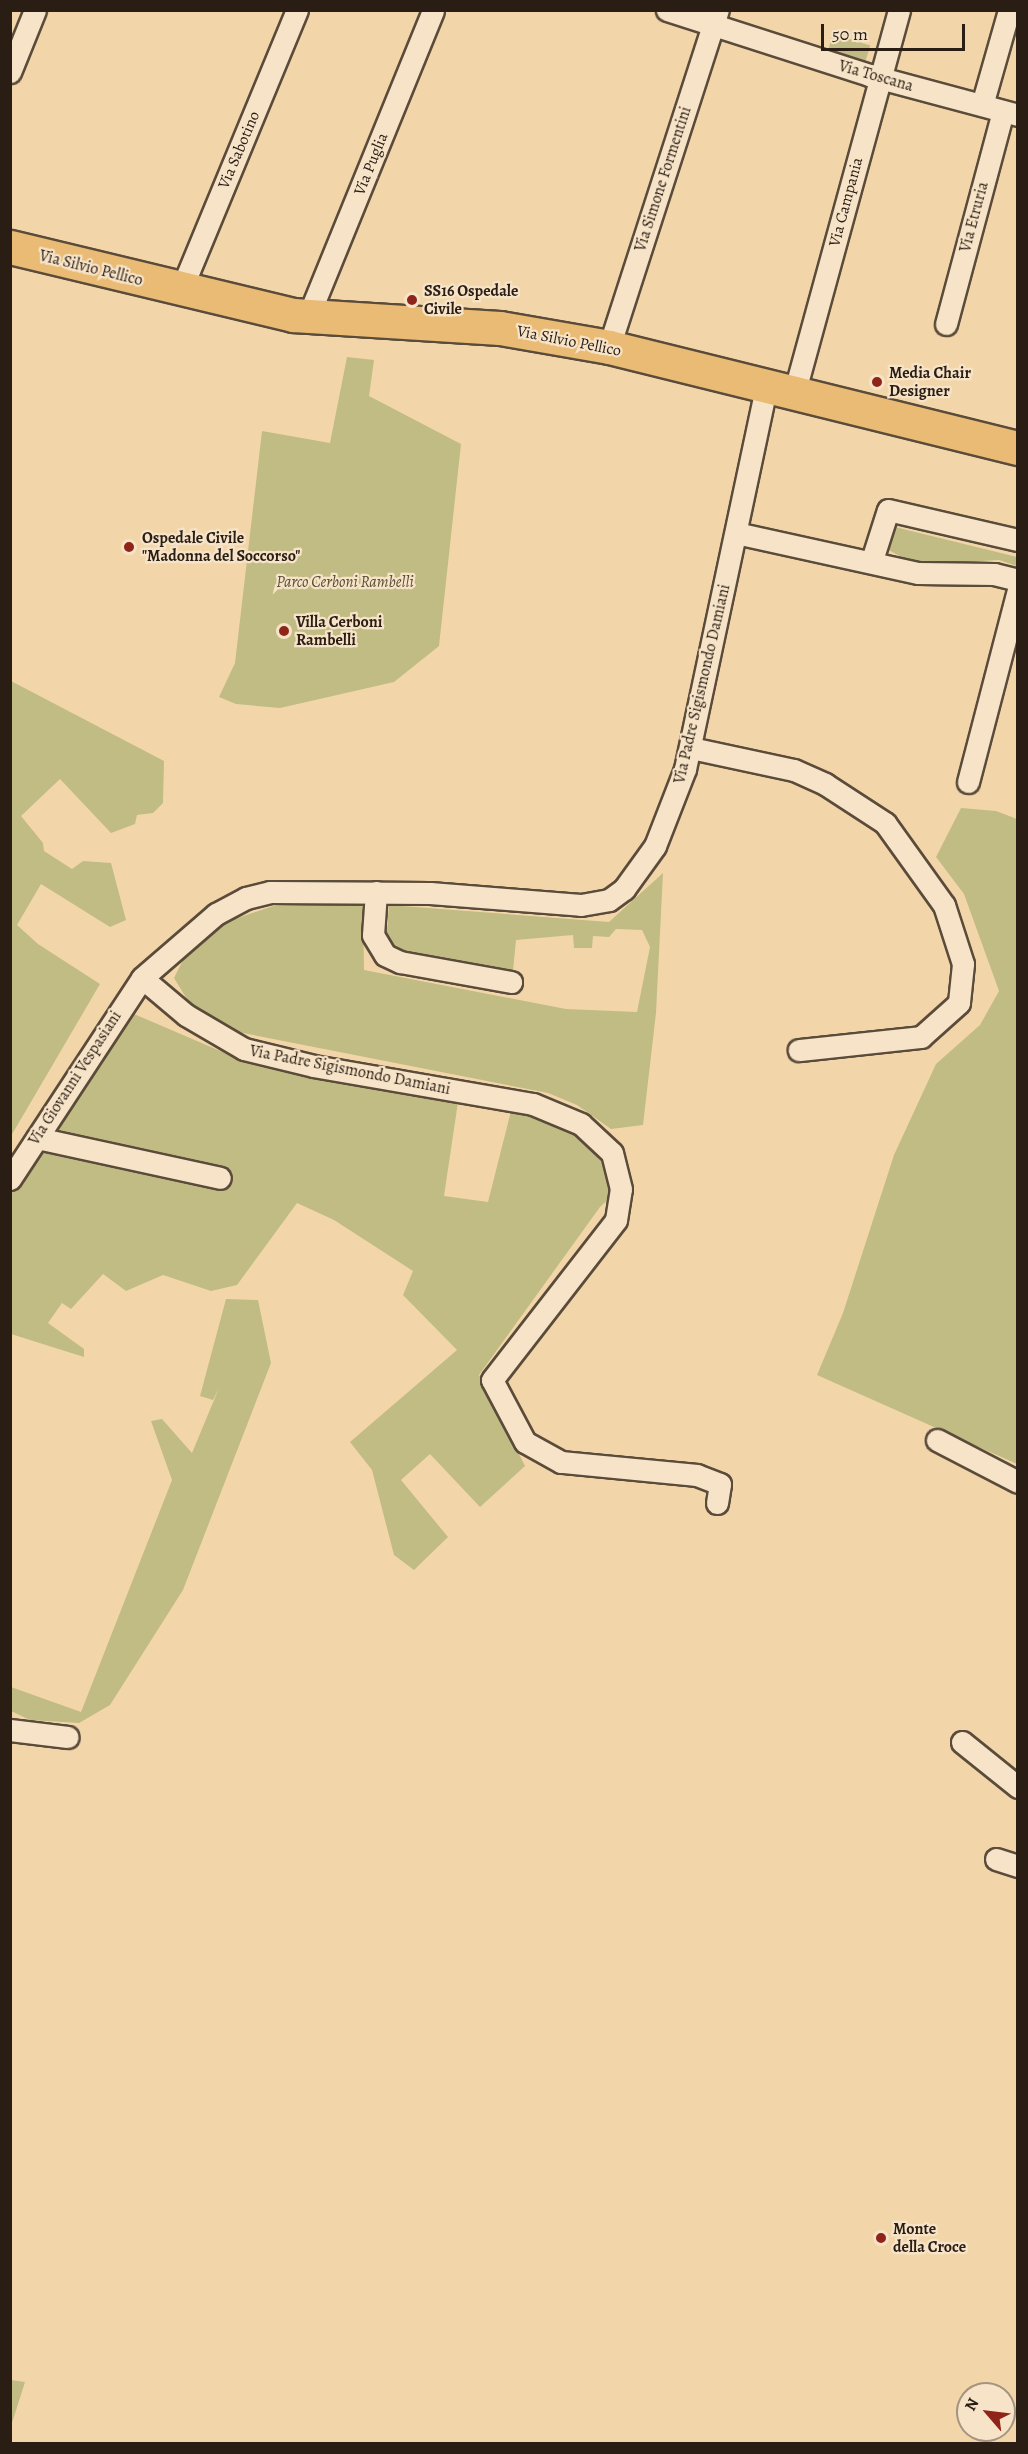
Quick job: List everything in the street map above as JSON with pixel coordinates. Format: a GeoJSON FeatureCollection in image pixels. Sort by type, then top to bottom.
{"type":"FeatureCollection","features":[{"type":"Feature","properties":{"kind":"main road","name":"Via Silvio Pellico"},"geometry":{"type":"LineString","coordinates":[[10,247],[181,290],[308,317],[500,328],[609,347],[1017,448]]}},
{"type":"Feature","properties":{"kind":"street"},"geometry":{"type":"LineString","coordinates":[[10,72],[35,10]]}},
{"type":"Feature","properties":{"kind":"street","name":"Via Sabotino"},"geometry":{"type":"LineString","coordinates":[[181,290],[297,10]]}},
{"type":"Feature","properties":{"kind":"street","name":"Via Puglia"},"geometry":{"type":"LineString","coordinates":[[308,317],[433,10]]}},
{"type":"Feature","properties":{"kind":"street","name":"Via Toscana"},"geometry":{"type":"LineString","coordinates":[[667,10],[715,19],[880,78],[1010,113]]}},
{"type":"Feature","properties":{"kind":"street","name":"Via Campania"},"geometry":{"type":"LineString","coordinates":[[780,391],[880,78],[898,10]]}},
{"type":"Feature","properties":{"kind":"street"},"geometry":{"type":"LineString","coordinates":[[982,105],[1009,10]]}},
{"type":"Feature","properties":{"kind":"street","name":"Via Simone Formentini"},"geometry":{"type":"LineString","coordinates":[[609,347],[715,19]]}},
{"type":"Feature","properties":{"kind":"street","name":"Via Etruria"},"geometry":{"type":"LineString","coordinates":[[946,324],[1010,113]]}},
{"type":"Feature","properties":{"kind":"street","name":"Via Padre Sigismondo Damiani"},"geometry":{"type":"LineString","coordinates":[[717,1503],[720,1484],[697,1475],[561,1462],[525,1442],[492,1380],[616,1220],[621,1189],[612,1154],[580,1124],[532,1104],[314,1066],[244,1049],[186,1015],[142,978],[210,919],[246,898],[285,890],[376,892],[581,905],[609,900],[630,883],[655,846],[672,808],[691,748],[736,533],[780,391]]}},
{"type":"Feature","properties":{"kind":"street"},"geometry":{"type":"LineString","coordinates":[[873,560],[888,510],[1017,540]]}},
{"type":"Feature","properties":{"kind":"street"},"geometry":{"type":"LineString","coordinates":[[736,533],[873,560],[918,573],[994,574],[1017,580]]}},
{"type":"Feature","properties":{"kind":"street"},"geometry":{"type":"LineString","coordinates":[[969,782],[1017,590]]}},
{"type":"Feature","properties":{"kind":"street"},"geometry":{"type":"LineString","coordinates":[[691,748],[794,770],[825,784],[885,823],[944,905],[963,964],[959,1003],[921,1037],[799,1050]]}},
{"type":"Feature","properties":{"kind":"street"},"geometry":{"type":"LineString","coordinates":[[376,892],[373,935],[385,955],[400,962],[511,982]]}},
{"type":"Feature","properties":{"kind":"street","name":"Via Giovanni Vespasiani"},"geometry":{"type":"LineString","coordinates":[[13,1171],[142,978]]}},
{"type":"Feature","properties":{"kind":"street"},"geometry":{"type":"LineString","coordinates":[[37,1138],[220,1178]]}},
{"type":"Feature","properties":{"kind":"street"},"geometry":{"type":"LineString","coordinates":[[937,1440],[1017,1482]]}},
{"type":"Feature","properties":{"kind":"street"},"geometry":{"type":"LineString","coordinates":[[10,1730],[68,1737]]}},
{"type":"Feature","properties":{"kind":"street"},"geometry":{"type":"LineString","coordinates":[[962,1742],[1017,1786]]}},
{"type":"Feature","properties":{"kind":"street"},"geometry":{"type":"LineString","coordinates":[[996,1859],[1017,1866]]}},
{"type":"Feature","properties":{"kind":"green space"},"geometry":{"type":"Polygon","coordinates":[[[833,34],[870,45],[866,61],[828,49],[833,34]]]}},
{"type":"Feature","properties":{"kind":"green space","name":"Parco Cerboni Rambelli"},"geometry":{"type":"Polygon","coordinates":[[[347,357],[374,360],[369,396],[461,444],[439,646],[394,682],[280,708],[236,704],[219,697],[235,663],[262,431],[330,443],[347,357]]]}},
{"type":"Feature","properties":{"kind":"green space"},"geometry":{"type":"Polygon","coordinates":[[[895,527],[1017,557],[1017,566],[999,560],[932,564],[905,559],[887,549],[885,541],[895,527]]]}},
{"type":"Feature","properties":{"kind":"green space"},"geometry":{"type":"Polygon","coordinates":[[[11,681],[164,761],[163,803],[153,813],[137,815],[135,824],[111,833],[60,779],[21,816],[43,843],[44,851],[72,869],[83,861],[111,863],[126,920],[110,927],[41,884],[17,925],[38,944],[100,984],[11,1136],[11,681]]]}},
{"type":"Feature","properties":{"kind":"green space"},"geometry":{"type":"Polygon","coordinates":[[[961,808],[996,811],[1017,819],[1017,1464],[817,1375],[843,1313],[894,1155],[936,1064],[980,1025],[999,991],[964,894],[936,857],[961,808]]]}},
{"type":"Feature","properties":{"kind":"green space"},"geometry":{"type":"Polygon","coordinates":[[[663,873],[656,1013],[643,1125],[611,1129],[577,1105],[548,1093],[238,1032],[190,1004],[174,978],[187,952],[226,922],[288,901],[363,904],[364,970],[566,1009],[637,1012],[650,947],[642,930],[616,929],[609,937],[593,936],[592,948],[574,948],[573,935],[516,940],[513,971],[406,957],[386,944],[389,905],[609,922],[663,873]]]}},
{"type":"Feature","properties":{"kind":"green space"},"geometry":{"type":"Polygon","coordinates":[[[120,1008],[239,1059],[458,1102],[444,1196],[488,1202],[511,1111],[544,1118],[578,1133],[605,1167],[613,1195],[600,1207],[479,1375],[525,1466],[480,1507],[430,1454],[401,1480],[448,1537],[414,1570],[394,1555],[372,1470],[350,1442],[457,1350],[403,1295],[413,1271],[334,1220],[297,1203],[237,1285],[211,1291],[163,1275],[126,1291],[103,1274],[71,1309],[62,1303],[48,1323],[84,1349],[84,1357],[11,1334],[10,1179],[34,1142],[143,1172],[219,1186],[183,1159],[137,1147],[40,1134],[120,1008]]]}},
{"type":"Feature","properties":{"kind":"green space"},"geometry":{"type":"Polygon","coordinates":[[[226,1299],[258,1300],[271,1363],[183,1590],[110,1705],[79,1723],[30,1720],[11,1711],[11,1687],[81,1712],[172,1480],[151,1421],[162,1419],[192,1453],[219,1388],[213,1400],[200,1396],[226,1299]]]}},
{"type":"Feature","properties":{"kind":"green space"},"geometry":{"type":"Polygon","coordinates":[[[10,2380],[25,2382],[11,2426],[10,2380]]]}},
{"type":"Feature","properties":{"kind":"place","name":"SS16 Ospedale Civile"},"geometry":{"type":"Point","coordinates":[412,300]}},
{"type":"Feature","properties":{"kind":"place","name":"Media Chair Designer"},"geometry":{"type":"Point","coordinates":[877,382]}},
{"type":"Feature","properties":{"kind":"place","name":"Ospedale Civile \"Madonna del Soccorso\""},"geometry":{"type":"Point","coordinates":[129,547]}},
{"type":"Feature","properties":{"kind":"place","name":"Villa Cerboni Rambelli"},"geometry":{"type":"Point","coordinates":[284,631]}},
{"type":"Feature","properties":{"kind":"place","name":"Monte della Croce"},"geometry":{"type":"Point","coordinates":[881,2238]}}]}
